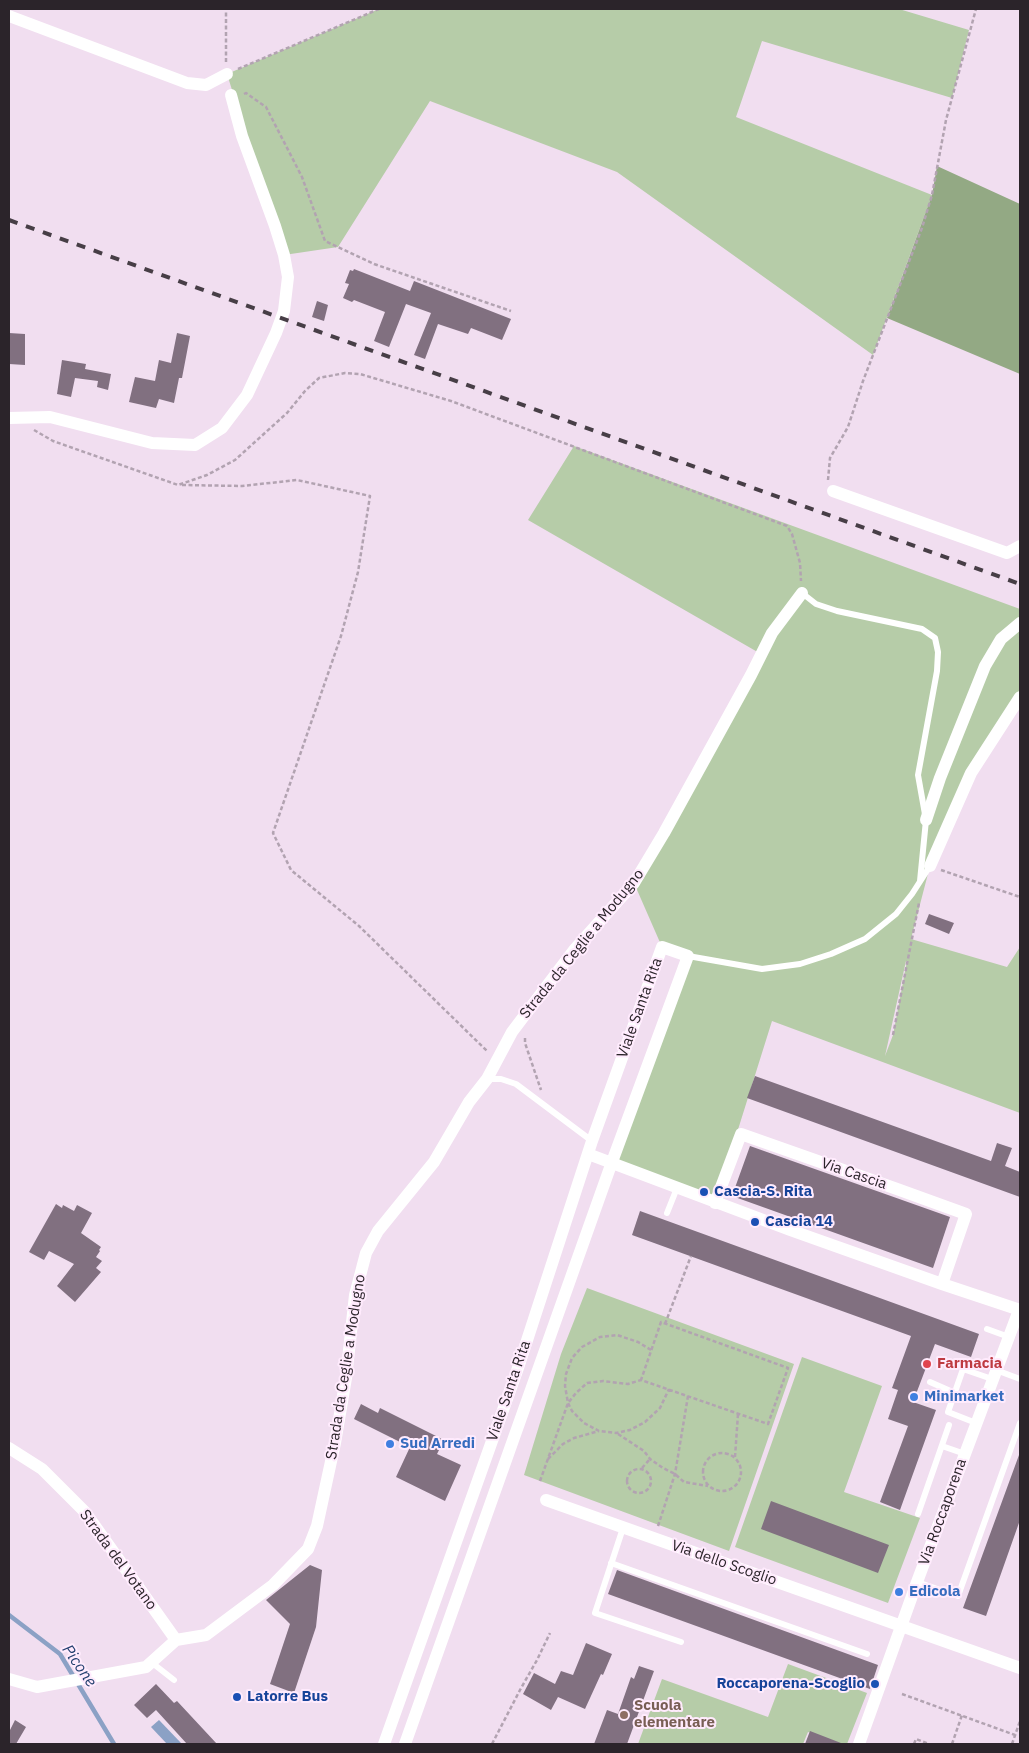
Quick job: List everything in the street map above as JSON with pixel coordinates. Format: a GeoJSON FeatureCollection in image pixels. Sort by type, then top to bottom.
{"type":"FeatureCollection","features":[{"type":"Feature","properties":{"kind":"street"},"geometry":{"type":"LineString","coordinates":[[9,16],[187,83],[206,85],[227,74]]}},
{"type":"Feature","properties":{"kind":"street"},"geometry":{"type":"LineString","coordinates":[[9,418],[50,417],[152,443],[195,445],[222,428],[247,395],[276,333],[284,311],[288,277],[284,255],[242,136],[232,95]]}},
{"type":"Feature","properties":{"kind":"street"},"geometry":{"type":"LineString","coordinates":[[833,491],[1007,553],[1020,546]]}},
{"type":"Feature","properties":{"kind":"street","name":"Strada da Ceglie a Modugno"},"geometry":{"type":"LineString","coordinates":[[176,1640],[206,1634],[273,1585],[308,1549],[317,1526],[335,1443],[346,1378],[355,1295],[366,1253],[378,1231],[434,1162],[469,1102],[488,1079],[512,1032],[525,1014],[574,950],[634,883],[664,834],[772,633],[802,592]]}},
{"type":"Feature","properties":{"kind":"street"},"geometry":{"type":"LineString","coordinates":[[926,820],[940,778],[984,666],[1001,639],[1020,623]]}},
{"type":"Feature","properties":{"kind":"street"},"geometry":{"type":"LineString","coordinates":[[930,866],[971,773],[1020,696]]}},
{"type":"Feature","properties":{"kind":"street","name":"Viale Santa Rita"},"geometry":{"type":"LineString","coordinates":[[384,1744],[518,1366],[590,1147],[662,947],[688,956],[612,1162],[405,1744]]}},
{"type":"Feature","properties":{"kind":"street","name":"Via Cascia"},"geometry":{"type":"LineString","coordinates":[[715,1203],[741,1134],[906,1192],[966,1214],[942,1284]]}},
{"type":"Feature","properties":{"kind":"street"},"geometry":{"type":"LineString","coordinates":[[590,1147],[612,1162],[715,1203],[1020,1310]]}},
{"type":"Feature","properties":{"kind":"street","name":"Via Roccaporena"},"geometry":{"type":"LineString","coordinates":[[859,1744],[976,1422],[1020,1310]]}},
{"type":"Feature","properties":{"kind":"street"},"geometry":{"type":"LineString","coordinates":[[518,1366],[537,1373]]}},
{"type":"Feature","properties":{"kind":"street","name":"Strada del Votano"},"geometry":{"type":"LineString","coordinates":[[9,1448],[42,1469],[85,1512],[176,1640]]}},
{"type":"Feature","properties":{"kind":"street","name":"Via dello Scoglio"},"geometry":{"type":"LineString","coordinates":[[546,1500],[1020,1668]]}},
{"type":"Feature","properties":{"kind":"street"},"geometry":{"type":"LineString","coordinates":[[9,1679],[37,1687],[146,1667],[176,1640]]}},
{"type":"Feature","properties":{"kind":"lane"},"geometry":{"type":"LineString","coordinates":[[802,592],[816,604],[838,611],[922,629],[936,638],[938,652],[936,671],[918,775],[926,820],[920,881]]}},
{"type":"Feature","properties":{"kind":"lane"},"geometry":{"type":"LineString","coordinates":[[688,956],[762,969],[800,964],[831,954],[865,939],[896,914],[930,866]]}},
{"type":"Feature","properties":{"kind":"lane"},"geometry":{"type":"LineString","coordinates":[[488,1079],[501,1079],[516,1084],[590,1147]]}},
{"type":"Feature","properties":{"kind":"lane"},"geometry":{"type":"LineString","coordinates":[[667,1213],[676,1188]]}},
{"type":"Feature","properties":{"kind":"lane"},"geometry":{"type":"LineString","coordinates":[[986,1329],[1009,1337]]}},
{"type":"Feature","properties":{"kind":"lane"},"geometry":{"type":"LineString","coordinates":[[976,1422],[948,1412],[963,1369],[1020,1378]]}},
{"type":"Feature","properties":{"kind":"lane"},"geometry":{"type":"LineString","coordinates":[[930,1382],[955,1393]]}},
{"type":"Feature","properties":{"kind":"lane"},"geometry":{"type":"LineString","coordinates":[[917,1582],[958,1596],[1020,1423]]}},
{"type":"Feature","properties":{"kind":"lane"},"geometry":{"type":"LineString","coordinates":[[918,1514],[950,1425]]}},
{"type":"Feature","properties":{"kind":"lane"},"geometry":{"type":"LineString","coordinates":[[942,1446],[965,1454]]}},
{"type":"Feature","properties":{"kind":"lane"},"geometry":{"type":"LineString","coordinates":[[623,1528],[595,1613],[681,1642]]}},
{"type":"Feature","properties":{"kind":"lane"},"geometry":{"type":"LineString","coordinates":[[611,1563],[866,1654]]}},
{"type":"Feature","properties":{"kind":"lane"},"geometry":{"type":"LineString","coordinates":[[151,1662],[174,1680]]}},
{"type":"Feature","properties":{"kind":"path"},"geometry":{"type":"LineString","coordinates":[[226,9],[225,48],[227,74],[379,9]]}},
{"type":"Feature","properties":{"kind":"path"},"geometry":{"type":"LineString","coordinates":[[833,491],[828,483],[830,458],[848,427],[863,381],[922,228],[932,195],[946,120],[976,9]]}},
{"type":"Feature","properties":{"kind":"path"},"geometry":{"type":"LineString","coordinates":[[232,95],[246,94],[266,107],[302,177],[325,241],[374,264],[511,311]]}},
{"type":"Feature","properties":{"kind":"path"},"geometry":{"type":"LineString","coordinates":[[451,401],[787,526],[792,534],[800,563],[802,592]]}},
{"type":"Feature","properties":{"kind":"path"},"geometry":{"type":"LineString","coordinates":[[178,484],[242,486],[297,480],[370,496],[358,572],[341,636],[273,833],[291,870],[359,926],[497,1060]]}},
{"type":"Feature","properties":{"kind":"path"},"geometry":{"type":"LineString","coordinates":[[930,866],[1020,898]]}},
{"type":"Feature","properties":{"kind":"path"},"geometry":{"type":"LineString","coordinates":[[892,1035],[920,896],[920,881]]}},
{"type":"Feature","properties":{"kind":"path"},"geometry":{"type":"LineString","coordinates":[[525,1014],[524,1043],[539,1086],[545,1094]]}},
{"type":"Feature","properties":{"kind":"path"},"geometry":{"type":"LineString","coordinates":[[665,1324],[691,1256]]}},
{"type":"Feature","properties":{"kind":"path"},"geometry":{"type":"LineString","coordinates":[[540,1481],[568,1403],[587,1383],[603,1381],[628,1384],[641,1380],[768,1424],[788,1368],[661,1322],[641,1380]]}},
{"type":"Feature","properties":{"kind":"path"},"geometry":{"type":"LineString","coordinates":[[652,1350],[638,1342],[617,1335],[600,1337],[582,1347],[572,1358],[566,1374],[565,1386],[568,1403],[572,1411],[584,1423],[600,1431],[616,1433],[630,1430],[645,1422],[660,1408],[669,1389]]}},
{"type":"Feature","properties":{"kind":"path"},"geometry":{"type":"LineString","coordinates":[[659,1525],[675,1474],[688,1396]]}},
{"type":"Feature","properties":{"kind":"path"},"geometry":{"type":"LineString","coordinates":[[735,1457],[738,1414]]}},
{"type":"Feature","properties":{"kind":"path"},"geometry":{"type":"LineString","coordinates":[[547,1460],[563,1444],[574,1438],[600,1431]]}},
{"type":"Feature","properties":{"kind":"path"},"geometry":{"type":"LineString","coordinates":[[616,1433],[644,1451],[650,1458],[684,1482],[708,1486],[720,1492],[727,1491],[738,1484],[742,1469],[735,1457],[721,1452],[710,1457],[704,1466],[703,1473],[708,1486]]}},
{"type":"Feature","properties":{"kind":"path"},"geometry":{"type":"LineString","coordinates":[[642,1468],[649,1474],[651,1484],[644,1492],[635,1493],[627,1485],[627,1476],[633,1470],[642,1468],[650,1458]]}},
{"type":"Feature","properties":{"kind":"path"},"geometry":{"type":"LineString","coordinates":[[492,1744],[550,1633]]}},
{"type":"Feature","properties":{"kind":"path"},"geometry":{"type":"LineString","coordinates":[[902,1694],[1015,1735]]}},
{"type":"Feature","properties":{"kind":"path"},"geometry":{"type":"LineString","coordinates":[[952,1744],[962,1716]]}},
{"type":"Feature","properties":{"kind":"path"},"geometry":{"type":"LineString","coordinates":[[1012,1744],[1020,1721]]}},
{"type":"Feature","properties":{"kind":"path"},"geometry":{"type":"LineString","coordinates":[[914,1744],[916,1739],[929,1744]]}},
{"type":"Feature","properties":{"kind":"green space"},"geometry":{"type":"Polygon","coordinates":[[[379,9],[899,9],[969,30],[952,98],[762,41],[736,117],[932,195],[873,355],[617,172],[430,101],[338,247],[284,255],[227,74],[379,9]]]}},
{"type":"Feature","properties":{"kind":"green space"},"geometry":{"type":"Polygon","coordinates":[[[937,166],[1020,204],[1020,374],[887,318],[932,195],[937,166]]]}},
{"type":"Feature","properties":{"kind":"green space"},"geometry":{"type":"Polygon","coordinates":[[[574,446],[1020,609],[1020,697],[971,773],[930,866],[911,939],[1007,967],[1020,947],[1020,1113],[772,1021],[715,1203],[612,1162],[688,956],[662,947],[634,883],[761,654],[528,520],[574,446]],[[907,961],[885,1056],[893,1035],[907,961]]]}},
{"type":"Feature","properties":{"kind":"green space"},"geometry":{"type":"Polygon","coordinates":[[[587,1288],[794,1364],[729,1551],[524,1475],[561,1354],[587,1288]]]}},
{"type":"Feature","properties":{"kind":"green space"},"geometry":{"type":"Polygon","coordinates":[[[802,1357],[882,1386],[844,1492],[920,1518],[888,1603],[735,1547],[802,1357]]]}},
{"type":"Feature","properties":{"kind":"green space"},"geometry":{"type":"Polygon","coordinates":[[[788,1664],[867,1693],[847,1744],[841,1744],[808,1732],[803,1744],[638,1744],[662,1679],[768,1717],[788,1664]]]}},
{"type":"Feature","properties":{"kind":"water"},"geometry":{"type":"Polygon","coordinates":[[[159,1720],[182,1744],[167,1744],[151,1727],[159,1720]]]}},
{"type":"Feature","properties":{"kind":"building"},"geometry":{"type":"Polygon","coordinates":[[[354,269],[410,291],[414,281],[511,319],[502,340],[471,328],[468,334],[438,324],[425,359],[414,355],[431,313],[406,304],[389,347],[374,341],[385,312],[354,300],[352,302],[343,298],[349,284],[345,283],[350,270],[353,271],[354,269]]]}},
{"type":"Feature","properties":{"kind":"building"},"geometry":{"type":"Polygon","coordinates":[[[317,301],[328,305],[324,321],[312,317],[317,301]]]}},
{"type":"Feature","properties":{"kind":"building"},"geometry":{"type":"Polygon","coordinates":[[[9,333],[25,334],[25,365],[9,364],[9,333]]]}},
{"type":"Feature","properties":{"kind":"building"},"geometry":{"type":"Polygon","coordinates":[[[177,333],[190,336],[182,378],[179,378],[174,403],[159,399],[156,408],[129,402],[135,377],[155,381],[159,360],[171,363],[177,333]]]}},
{"type":"Feature","properties":{"kind":"building"},"geometry":{"type":"Polygon","coordinates":[[[62,360],[86,364],[85,369],[111,374],[108,390],[97,387],[98,381],[75,378],[71,397],[57,394],[62,360]]]}},
{"type":"Feature","properties":{"kind":"building"},"geometry":{"type":"Polygon","coordinates":[[[929,914],[954,923],[949,934],[925,924],[929,914]]]}},
{"type":"Feature","properties":{"kind":"building"},"geometry":{"type":"Polygon","coordinates":[[[755,1076],[991,1161],[997,1143],[1012,1148],[1005,1166],[1020,1172],[1020,1197],[747,1098],[755,1076]]]}},
{"type":"Feature","properties":{"kind":"building"},"geometry":{"type":"Polygon","coordinates":[[[750,1146],[950,1217],[933,1268],[732,1196],[750,1146]]]}},
{"type":"Feature","properties":{"kind":"building"},"geometry":{"type":"Polygon","coordinates":[[[56,1204],[62,1208],[63,1205],[74,1211],[77,1205],[92,1213],[81,1233],[101,1247],[96,1257],[102,1261],[96,1268],[101,1272],[75,1302],[57,1286],[74,1264],[49,1251],[44,1260],[29,1252],[56,1204]]]}},
{"type":"Feature","properties":{"kind":"building"},"geometry":{"type":"Polygon","coordinates":[[[640,1211],[979,1334],[971,1357],[935,1344],[913,1402],[936,1410],[900,1510],[880,1502],[908,1426],[888,1419],[898,1390],[892,1388],[911,1336],[632,1235],[640,1211]]]}},
{"type":"Feature","properties":{"kind":"building"},"geometry":{"type":"Polygon","coordinates":[[[361,1404],[378,1413],[380,1408],[444,1440],[437,1454],[461,1465],[445,1501],[396,1477],[410,1447],[354,1419],[361,1404]]]}},
{"type":"Feature","properties":{"kind":"building"},"geometry":{"type":"Polygon","coordinates":[[[1019,1455],[1020,1520],[986,1616],[963,1608],[1019,1455]]]}},
{"type":"Feature","properties":{"kind":"building"},"geometry":{"type":"Polygon","coordinates":[[[771,1501],[889,1545],[878,1573],[761,1529],[771,1501]]]}},
{"type":"Feature","properties":{"kind":"building"},"geometry":{"type":"Polygon","coordinates":[[[310,1565],[322,1570],[316,1627],[294,1693],[270,1684],[290,1624],[266,1600],[310,1565]]]}},
{"type":"Feature","properties":{"kind":"building"},"geometry":{"type":"Polygon","coordinates":[[[617,1570],[878,1665],[870,1689],[608,1594],[617,1570]]]}},
{"type":"Feature","properties":{"kind":"building"},"geometry":{"type":"Polygon","coordinates":[[[586,1643],[612,1654],[585,1709],[558,1697],[551,1710],[523,1694],[534,1673],[555,1684],[561,1671],[573,1675],[586,1643]]]}},
{"type":"Feature","properties":{"kind":"building"},"geometry":{"type":"Polygon","coordinates":[[[639,1666],[654,1671],[627,1744],[594,1744],[607,1710],[618,1714],[631,1677],[634,1679],[639,1666]]]}},
{"type":"Feature","properties":{"kind":"building"},"geometry":{"type":"Polygon","coordinates":[[[156,1684],[174,1703],[177,1701],[217,1744],[187,1744],[156,1710],[147,1718],[134,1705],[156,1684]]]}},
{"type":"Feature","properties":{"kind":"building"},"geometry":{"type":"Polygon","coordinates":[[[15,1720],[26,1727],[16,1744],[9,1744],[9,1732],[15,1720]]]}},
{"type":"Feature","properties":{"kind":"building"},"geometry":{"type":"Polygon","coordinates":[[[810,1731],[841,1743],[841,1744],[805,1744],[810,1731]]]}},
{"type":"Feature","properties":{"kind":"waterway","name":"Picone"},"geometry":{"type":"LineString","coordinates":[[9,1615],[60,1654],[114,1744]]}},
{"type":"Feature","properties":{"kind":"railway"},"geometry":{"type":"LineString","coordinates":[[9,220],[1020,584]]}},
{"type":"Feature","properties":{"kind":"place","name":"Cascia-S. Rita"},"geometry":{"type":"Point","coordinates":[704,1192]}},
{"type":"Feature","properties":{"kind":"place","name":"Cascia 14"},"geometry":{"type":"Point","coordinates":[755,1222]}},
{"type":"Feature","properties":{"kind":"place","name":"Farmacia"},"geometry":{"type":"Point","coordinates":[927,1364]}},
{"type":"Feature","properties":{"kind":"place","name":"Minimarket"},"geometry":{"type":"Point","coordinates":[914,1397]}},
{"type":"Feature","properties":{"kind":"place","name":"Sud Arredi"},"geometry":{"type":"Point","coordinates":[390,1444]}},
{"type":"Feature","properties":{"kind":"place","name":"Edicola"},"geometry":{"type":"Point","coordinates":[899,1592]}},
{"type":"Feature","properties":{"kind":"place","name":"Roccaporena-Scoglio"},"geometry":{"type":"Point","coordinates":[875,1684]}},
{"type":"Feature","properties":{"kind":"place","name":"Latorre Bus"},"geometry":{"type":"Point","coordinates":[237,1697]}},
{"type":"Feature","properties":{"kind":"place","name":"Scuola elementare"},"geometry":{"type":"Point","coordinates":[624,1715]}}]}
